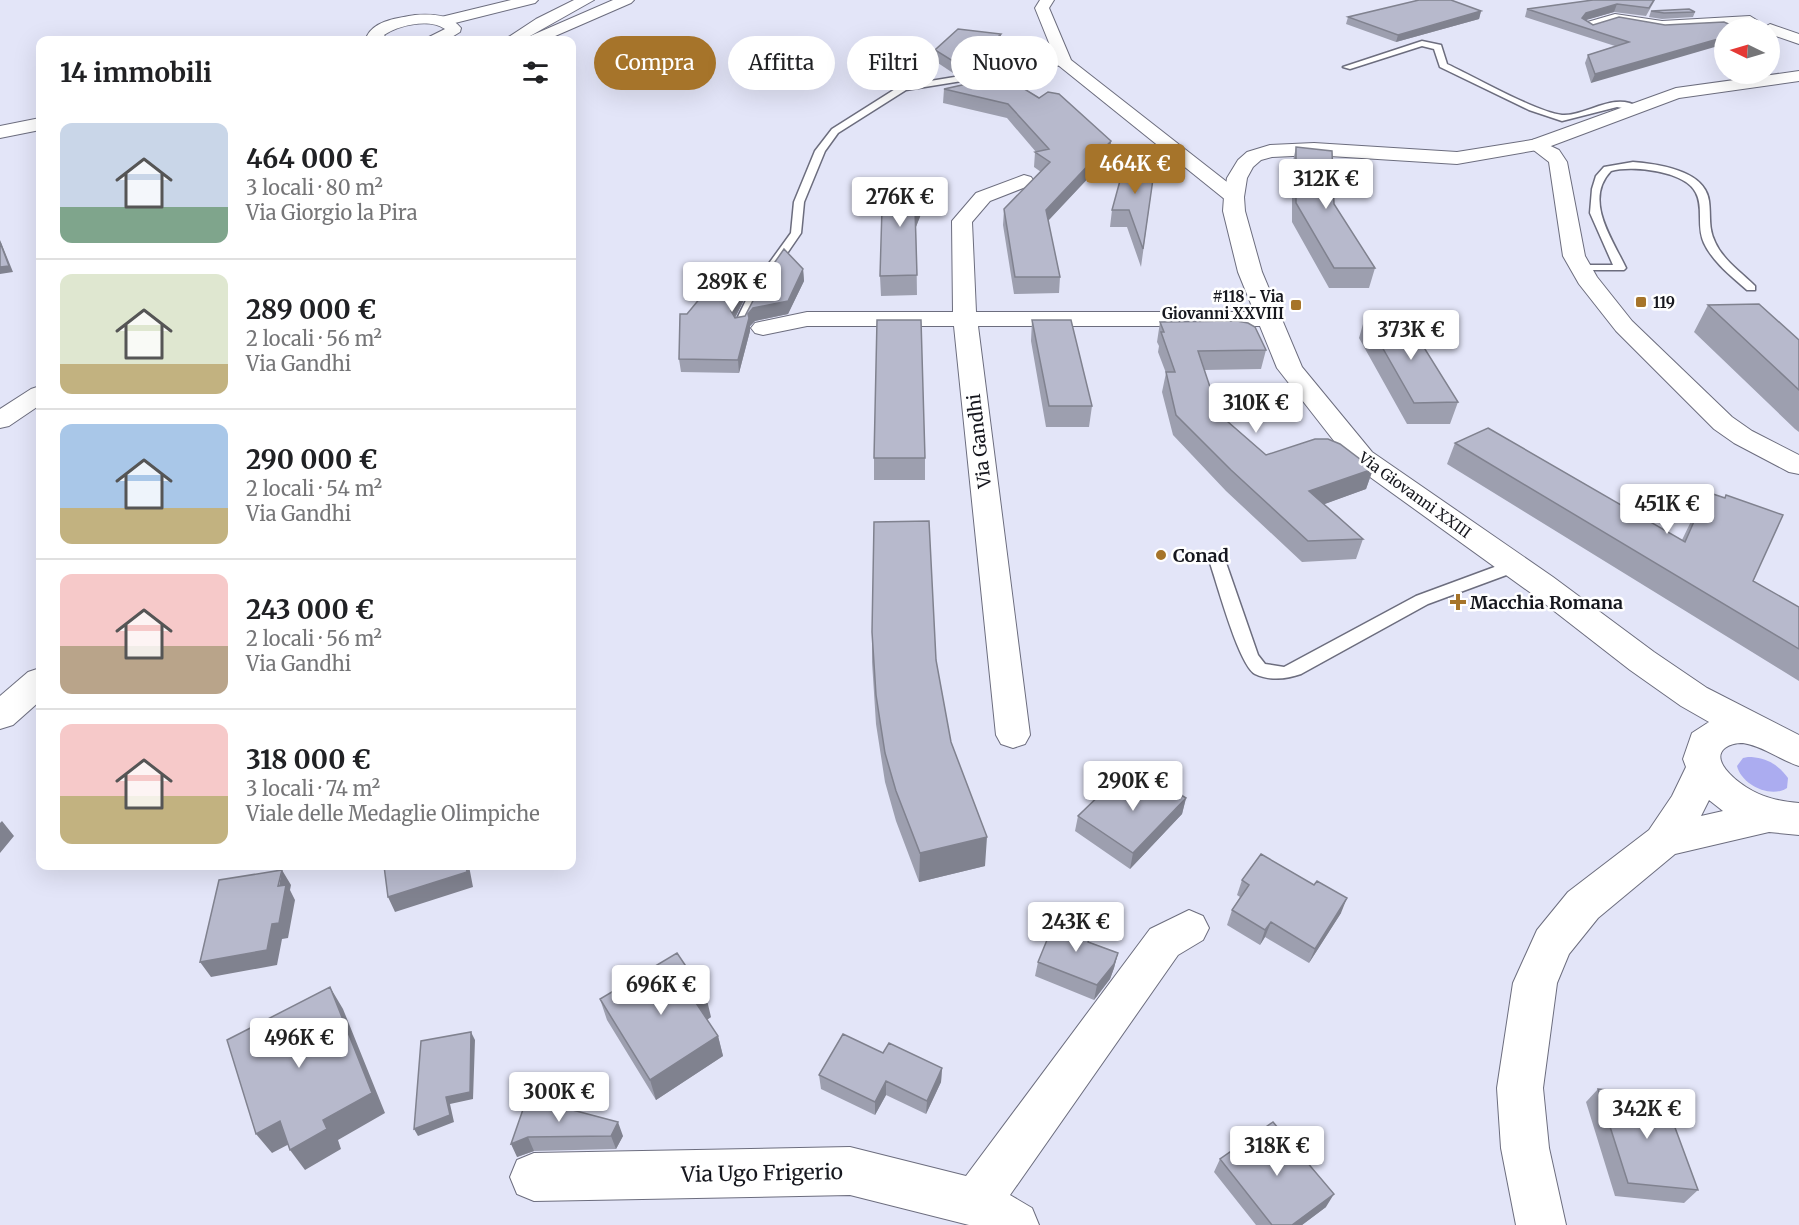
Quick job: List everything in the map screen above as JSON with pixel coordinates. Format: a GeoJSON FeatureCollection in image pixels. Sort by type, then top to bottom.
{"type":"FeatureCollection","features":[{"type":"Feature","properties":{"kind":"main road"},"geometry":{"type":"LineString","coordinates":[[373,36],[394,24],[426,20],[442,21],[530,0]]}},
{"type":"Feature","properties":{"kind":"main road"},"geometry":{"type":"LineString","coordinates":[[519,36],[586,0]]}},
{"type":"Feature","properties":{"kind":"main road"},"geometry":{"type":"LineString","coordinates":[[542,36],[626,0]]}},
{"type":"Feature","properties":{"kind":"main road"},"geometry":{"type":"LineString","coordinates":[[442,21],[453,28],[452,32],[444,36]]}},
{"type":"Feature","properties":{"kind":"main road","name":"Via Giovanni XXIII"},"geometry":{"type":"LineString","coordinates":[[1759,733],[1694,697],[1642,662],[1514,566],[1362,459],[1290,368],[1250,272],[1234,211],[1234,197],[1237,178],[1245,164],[1254,156],[1270,152],[1314,149],[1457,158],[1536,145],[1676,93],[1799,76]]}},
{"type":"Feature","properties":{"kind":"main road"},"geometry":{"type":"LineString","coordinates":[[0,132],[36,125]]}},
{"type":"Feature","properties":{"kind":"main road","name":"Via Giovanni XXIII"},"geometry":{"type":"LineString","coordinates":[[1642,662],[1676,701],[1704,755],[1713,783],[1748,808],[1784,818]]}},
{"type":"Feature","properties":{"kind":"main road"},"geometry":{"type":"LineString","coordinates":[[0,716],[36,684]]}},
{"type":"Feature","properties":{"kind":"main road"},"geometry":{"type":"LineString","coordinates":[[1541,1225],[1525,1148],[1520,1088],[1535,983],[1552,943],[1583,905],[1663,841],[1687,805],[1704,755],[1716,733],[1725,731],[1759,733],[1799,752]]}},
{"type":"Feature","properties":{"kind":"main road"},"geometry":{"type":"LineString","coordinates":[[1663,841],[1784,818]]}},
{"type":"Feature","properties":{"kind":"street"},"geometry":{"type":"LineString","coordinates":[[1047,0],[1042,8],[1064,62],[1234,197]]}},
{"type":"Feature","properties":{"kind":"street"},"geometry":{"type":"LineString","coordinates":[[1720,6],[1744,18]]}},
{"type":"Feature","properties":{"kind":"street"},"geometry":{"type":"LineString","coordinates":[[1589,26],[1615,18],[1662,26],[1714,23]]}},
{"type":"Feature","properties":{"kind":"street"},"geometry":{"type":"LineString","coordinates":[[1780,32],[1799,39]]}},
{"type":"Feature","properties":{"kind":"street"},"geometry":{"type":"LineString","coordinates":[[1536,145],[1552,154],[1558,162],[1575,256],[1581,268],[1624,326],[1723,423],[1743,437],[1799,466]]}},
{"type":"Feature","properties":{"kind":"street","name":"Via Gandhi"},"geometry":{"type":"LineString","coordinates":[[1014,735],[965,319],[962,221],[983,197],[1024,181]]}},
{"type":"Feature","properties":{"kind":"street"},"geometry":{"type":"LineString","coordinates":[[752,326],[807,319],[1270,319]]}},
{"type":"Feature","properties":{"kind":"street"},"geometry":{"type":"LineString","coordinates":[[0,420],[36,397]]}},
{"type":"Feature","properties":{"kind":"street"},"geometry":{"type":"LineString","coordinates":[[976,1202],[1164,942],[1189,928]]}},
{"type":"Feature","properties":{"kind":"street","name":"Via Ugo Frigerio"},"geometry":{"type":"LineString","coordinates":[[534,1177],[850,1172],[976,1202],[1015,1225]]}},
{"type":"Feature","properties":{"kind":"lane"},"geometry":{"type":"LineString","coordinates":[[1347,67],[1422,43],[1438,47],[1443,65],[1532,108],[1562,118],[1617,104],[1634,107]]}},
{"type":"Feature","properties":{"kind":"lane"},"geometry":{"type":"LineString","coordinates":[[752,326],[760,284],[781,251],[796,233],[800,202],[820,151],[835,131],[903,88],[1064,62]]}},
{"type":"Feature","properties":{"kind":"lane"},"geometry":{"type":"LineString","coordinates":[[1581,268],[1620,268],[1595,213],[1600,177],[1606,169],[1616,165],[1631,165],[1671,171],[1690,180],[1699,188],[1705,206],[1704,230],[1711,245],[1718,257],[1750,288]]}},
{"type":"Feature","properties":{"kind":"lane"},"geometry":{"type":"LineString","coordinates":[[1216,557],[1250,658],[1260,669],[1284,673],[1314,662],[1422,600],[1514,566]]}},
{"type":"Feature","properties":{"kind":"shaded area"},"geometry":{"type":"Polygon","coordinates":[[[1743,758],[1760,758],[1775,765],[1788,778],[1787,788],[1773,792],[1750,784],[1744,779],[1737,766],[1743,758]]]}},
{"type":"Feature","properties":{"kind":"building"},"geometry":{"type":"Polygon","coordinates":[[[1419,0],[1451,0],[1481,11],[1398,35],[1348,17],[1419,0]]]}},
{"type":"Feature","properties":{"kind":"building"},"geometry":{"type":"Polygon","coordinates":[[[1593,0],[1654,0],[1649,8],[1617,4],[1586,13],[1582,18],[1593,25],[1619,17],[1665,25],[1714,23],[1714,40],[1595,74],[1588,55],[1629,42],[1527,9],[1593,0]]]}},
{"type":"Feature","properties":{"kind":"building"},"geometry":{"type":"Polygon","coordinates":[[[1689,9],[1695,12],[1651,11],[1689,9]]]}},
{"type":"Feature","properties":{"kind":"building"},"geometry":{"type":"Polygon","coordinates":[[[958,29],[1001,34],[999,36],[951,36],[951,60],[939,52],[939,46],[958,29]]]}},
{"type":"Feature","properties":{"kind":"building"},"geometry":{"type":"Polygon","coordinates":[[[944,89],[1026,90],[1039,98],[1048,92],[1059,94],[1111,141],[1046,210],[1060,277],[1015,277],[1004,209],[1050,162],[1035,152],[1049,149],[1008,104],[944,89]]]}},
{"type":"Feature","properties":{"kind":"building"},"geometry":{"type":"Polygon","coordinates":[[[1296,147],[1332,151],[1334,204],[1375,268],[1334,268],[1296,203],[1296,147]]]}},
{"type":"Feature","properties":{"kind":"building"},"geometry":{"type":"Polygon","coordinates":[[[1127,155],[1144,171],[1154,172],[1143,249],[1129,210],[1112,210],[1127,155]]]}},
{"type":"Feature","properties":{"kind":"building"},"geometry":{"type":"Polygon","coordinates":[[[896,178],[927,180],[915,209],[917,275],[880,276],[882,208],[896,178]]]}},
{"type":"Feature","properties":{"kind":"building"},"geometry":{"type":"Polygon","coordinates":[[[0,242],[9,266],[0,267],[0,242]]]}},
{"type":"Feature","properties":{"kind":"building"},"geometry":{"type":"Polygon","coordinates":[[[784,249],[803,269],[788,301],[753,308],[748,314],[749,318],[738,360],[679,359],[680,314],[687,314],[710,286],[722,287],[730,277],[746,280],[731,311],[735,318],[745,316],[768,272],[784,249]]]}},
{"type":"Feature","properties":{"kind":"building"},"geometry":{"type":"Polygon","coordinates":[[[1759,304],[1799,340],[1799,390],[1708,305],[1759,304]]]}},
{"type":"Feature","properties":{"kind":"building"},"geometry":{"type":"Polygon","coordinates":[[[1365,317],[1405,317],[1458,402],[1414,403],[1365,317]]]}},
{"type":"Feature","properties":{"kind":"building"},"geometry":{"type":"Polygon","coordinates":[[[877,320],[921,320],[925,458],[874,458],[877,320]]]}},
{"type":"Feature","properties":{"kind":"building"},"geometry":{"type":"Polygon","coordinates":[[[1032,320],[1071,320],[1092,406],[1049,406],[1032,320]]]}},
{"type":"Feature","properties":{"kind":"building"},"geometry":{"type":"Polygon","coordinates":[[[1237,321],[1255,327],[1266,350],[1198,351],[1219,414],[1266,455],[1315,439],[1328,439],[1340,444],[1373,469],[1309,491],[1363,539],[1308,541],[1231,470],[1176,415],[1166,372],[1175,372],[1161,332],[1164,332],[1160,322],[1237,321]]]}},
{"type":"Feature","properties":{"kind":"building"},"geometry":{"type":"Polygon","coordinates":[[[1488,428],[1685,542],[1707,492],[1725,498],[1726,495],[1783,515],[1753,581],[1799,607],[1799,649],[1455,443],[1488,428]]]}},
{"type":"Feature","properties":{"kind":"building"},"geometry":{"type":"Polygon","coordinates":[[[929,521],[936,660],[951,742],[987,837],[920,853],[896,791],[885,753],[876,695],[872,632],[874,522],[929,521]]]}},
{"type":"Feature","properties":{"kind":"building"},"geometry":{"type":"Polygon","coordinates":[[[1145,773],[1186,798],[1133,853],[1078,816],[1107,788],[1121,797],[1145,773]]]}},
{"type":"Feature","properties":{"kind":"building"},"geometry":{"type":"Polygon","coordinates":[[[1261,854],[1314,885],[1317,881],[1347,898],[1315,949],[1271,922],[1265,930],[1232,910],[1249,885],[1242,880],[1261,854]]]}},
{"type":"Feature","properties":{"kind":"building"},"geometry":{"type":"Polygon","coordinates":[[[282,870],[278,886],[286,885],[279,923],[272,924],[267,950],[200,962],[219,880],[282,870]]]}},
{"type":"Feature","properties":{"kind":"building"},"geometry":{"type":"Polygon","coordinates":[[[385,870],[467,870],[467,872],[388,897],[385,870]]]}},
{"type":"Feature","properties":{"kind":"building"},"geometry":{"type":"Polygon","coordinates":[[[1056,918],[1091,932],[1088,942],[1118,953],[1114,964],[1097,985],[1038,962],[1056,918]]]}},
{"type":"Feature","properties":{"kind":"building"},"geometry":{"type":"Polygon","coordinates":[[[677,953],[706,996],[696,1003],[718,1036],[650,1080],[600,999],[677,953]]]}},
{"type":"Feature","properties":{"kind":"building"},"geometry":{"type":"Polygon","coordinates":[[[330,987],[372,1093],[323,1120],[327,1129],[290,1150],[280,1121],[256,1134],[227,1040],[330,987]]]}},
{"type":"Feature","properties":{"kind":"building"},"geometry":{"type":"Polygon","coordinates":[[[471,1032],[470,1092],[446,1097],[450,1115],[414,1129],[421,1041],[471,1032]]]}},
{"type":"Feature","properties":{"kind":"building"},"geometry":{"type":"Polygon","coordinates":[[[843,1034],[883,1053],[889,1043],[942,1068],[927,1101],[886,1081],[875,1102],[819,1075],[843,1034]]]}},
{"type":"Feature","properties":{"kind":"building"},"geometry":{"type":"Polygon","coordinates":[[[1598,1089],[1663,1095],[1698,1190],[1628,1183],[1598,1089]]]}},
{"type":"Feature","properties":{"kind":"building"},"geometry":{"type":"Polygon","coordinates":[[[527,1098],[618,1122],[611,1136],[528,1137],[511,1144],[527,1098]]]}},
{"type":"Feature","properties":{"kind":"building"},"geometry":{"type":"Polygon","coordinates":[[[1273,1122],[1334,1194],[1292,1225],[1272,1225],[1220,1159],[1273,1122]]]}},
{"type":"Feature","properties":{"kind":"place","name":"119"},"geometry":{"type":"Point","coordinates":[1641,302]}},
{"type":"Feature","properties":{"kind":"place","name":"#118 - Via Giovanni XXVIII"},"geometry":{"type":"Point","coordinates":[1296,305]}},
{"type":"Feature","properties":{"kind":"place","name":"Conad"},"geometry":{"type":"Point","coordinates":[1161,555]}},
{"type":"Feature","properties":{"kind":"place","name":"Macchia Romana"},"geometry":{"type":"Point","coordinates":[1458,602]}}]}
